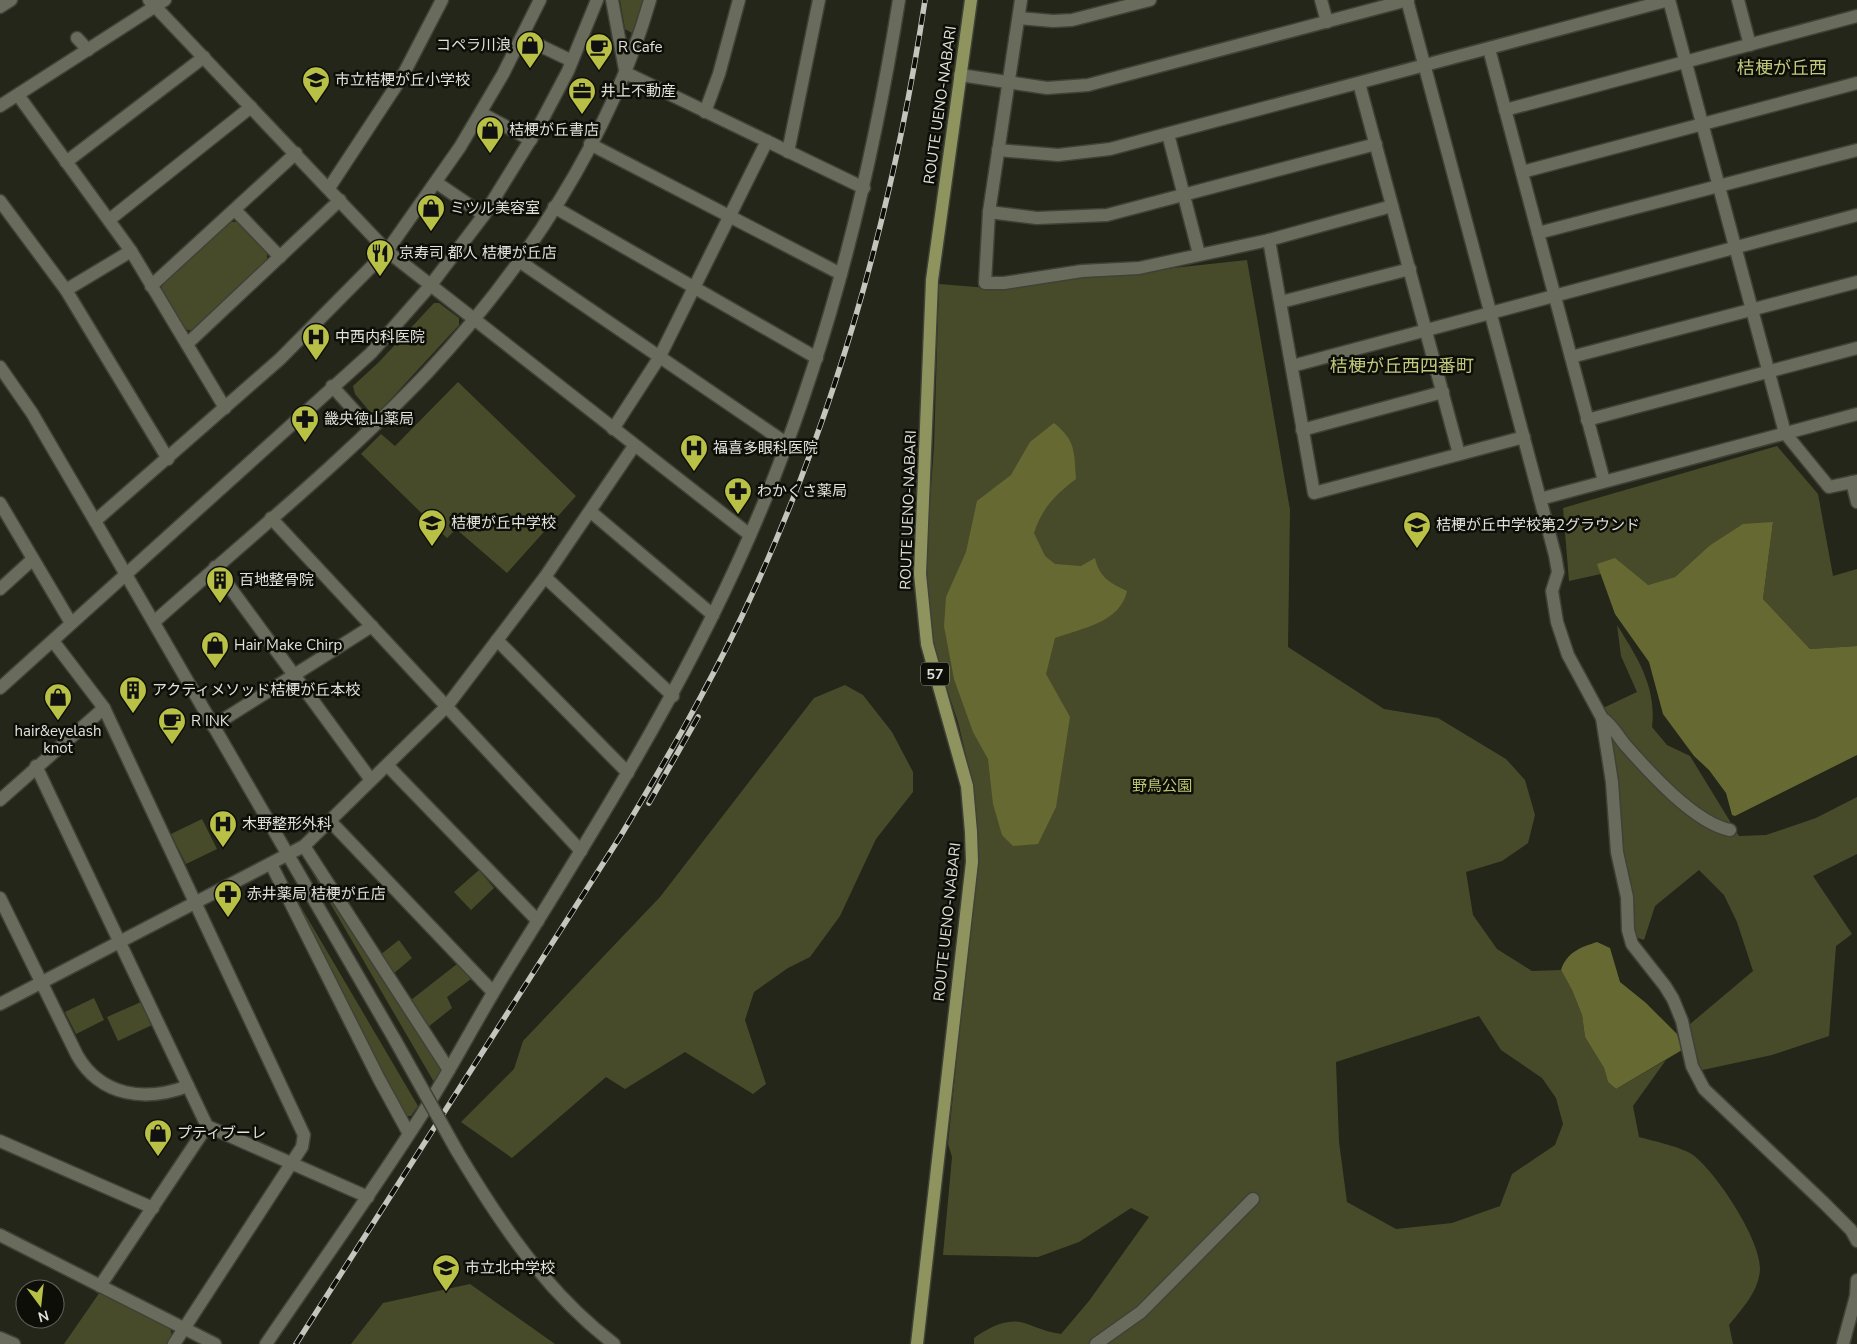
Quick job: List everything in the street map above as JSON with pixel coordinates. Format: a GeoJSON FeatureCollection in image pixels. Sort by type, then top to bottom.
{"type":"FeatureCollection","features":[{"type":"Feature","properties":{"kind":"main road","name":"ROUTE UENO-NABARI"},"geometry":{"type":"LineString","coordinates":[[917,1344],[972,862],[966,786],[927,644],[920,574],[932,280],[971,0]]}},
{"type":"Feature","properties":{"kind":"street"},"geometry":{"type":"LineString","coordinates":[[0,7],[11,0]]}},
{"type":"Feature","properties":{"kind":"street"},"geometry":{"type":"LineString","coordinates":[[329,188],[402,77],[442,0]]}},
{"type":"Feature","properties":{"kind":"street"},"geometry":{"type":"LineString","coordinates":[[95,521],[280,359],[387,251],[437,183],[481,113],[540,0]]}},
{"type":"Feature","properties":{"kind":"street"},"geometry":{"type":"LineString","coordinates":[[0,688],[371,352],[430,286],[484,215],[531,140],[572,61],[597,0]]}},
{"type":"Feature","properties":{"kind":"street"},"geometry":{"type":"LineString","coordinates":[[612,0],[626,73]]}},
{"type":"Feature","properties":{"kind":"street"},"geometry":{"type":"LineString","coordinates":[[154,622],[370,428],[426,373],[474,320],[518,261],[554,208],[590,144],[626,73],[650,0]]}},
{"type":"Feature","properties":{"kind":"street"},"geometry":{"type":"LineString","coordinates":[[705,112],[719,74],[739,0]]}},
{"type":"Feature","properties":{"kind":"street"},"geometry":{"type":"LineString","coordinates":[[788,152],[819,0]]}},
{"type":"Feature","properties":{"kind":"street"},"geometry":{"type":"LineString","coordinates":[[266,1344],[368,1197],[449,1070],[493,992],[581,851],[673,696],[713,615],[750,535],[817,358],[864,188],[899,0]]}},
{"type":"Feature","properties":{"kind":"street"},"geometry":{"type":"LineString","coordinates":[[1021,0],[989,212],[985,283],[1004,283],[1082,271],[1139,268],[1269,240],[1392,206]]}},
{"type":"Feature","properties":{"kind":"street"},"geometry":{"type":"LineString","coordinates":[[1019,18],[1053,21],[1072,20],[1150,0]]}},
{"type":"Feature","properties":{"kind":"street"},"geometry":{"type":"LineString","coordinates":[[1321,0],[1327,22]]}},
{"type":"Feature","properties":{"kind":"street"},"geometry":{"type":"LineString","coordinates":[[960,75],[1009,84],[1054,88],[1101,83],[1407,0],[1558,565],[1558,572],[1552,591],[1557,622],[1568,655],[1602,718],[1612,782],[1618,857],[1627,897],[1628,930],[1632,944],[1666,986],[1673,999],[1682,1021],[1692,1066],[1704,1089],[1824,1203],[1851,1230],[1857,1241]]}},
{"type":"Feature","properties":{"kind":"street"},"geometry":{"type":"LineString","coordinates":[[998,150],[1042,155],[1084,154],[1168,134],[1669,0],[1785,433],[1829,487],[1854,482],[1857,502]]}},
{"type":"Feature","properties":{"kind":"street"},"geometry":{"type":"LineString","coordinates":[[1738,0],[1750,45]]}},
{"type":"Feature","properties":{"kind":"street"},"geometry":{"type":"LineString","coordinates":[[0,106],[157,3],[204,57],[387,251],[750,535]]}},
{"type":"Feature","properties":{"kind":"street"},"geometry":{"type":"LineString","coordinates":[[1505,110],[1857,16]]}},
{"type":"Feature","properties":{"kind":"street"},"geometry":{"type":"LineString","coordinates":[[522,37],[572,61]]}},
{"type":"Feature","properties":{"kind":"street"},"geometry":{"type":"LineString","coordinates":[[77,38],[88,50]]}},
{"type":"Feature","properties":{"kind":"street"},"geometry":{"type":"LineString","coordinates":[[1489,49],[1604,482]]}},
{"type":"Feature","properties":{"kind":"street"},"geometry":{"type":"LineString","coordinates":[[66,162],[204,57]]}},
{"type":"Feature","properties":{"kind":"street"},"geometry":{"type":"LineString","coordinates":[[626,73],[864,188]]}},
{"type":"Feature","properties":{"kind":"street"},"geometry":{"type":"LineString","coordinates":[[1359,83],[1459,454]]}},
{"type":"Feature","properties":{"kind":"street"},"geometry":{"type":"LineString","coordinates":[[1522,172],[1857,83]]}},
{"type":"Feature","properties":{"kind":"street"},"geometry":{"type":"LineString","coordinates":[[18,95],[131,251],[225,408]]}},
{"type":"Feature","properties":{"kind":"street"},"geometry":{"type":"LineString","coordinates":[[109,220],[251,107]]}},
{"type":"Feature","properties":{"kind":"street"},"geometry":{"type":"LineString","coordinates":[[481,113],[531,140]]}},
{"type":"Feature","properties":{"kind":"street"},"geometry":{"type":"LineString","coordinates":[[1168,134],[1199,254]]}},
{"type":"Feature","properties":{"kind":"street"},"geometry":{"type":"LineString","coordinates":[[613,429],[659,358],[767,141]]}},
{"type":"Feature","properties":{"kind":"street"},"geometry":{"type":"LineString","coordinates":[[590,144],[841,274]]}},
{"type":"Feature","properties":{"kind":"street"},"geometry":{"type":"LineString","coordinates":[[989,212],[1037,218],[1088,217],[1124,211],[1376,144]]}},
{"type":"Feature","properties":{"kind":"street"},"geometry":{"type":"LineString","coordinates":[[1538,233],[1857,150]]}},
{"type":"Feature","properties":{"kind":"street"},"geometry":{"type":"LineString","coordinates":[[151,286],[296,153]]}},
{"type":"Feature","properties":{"kind":"street"},"geometry":{"type":"LineString","coordinates":[[437,183],[484,215]]}},
{"type":"Feature","properties":{"kind":"street"},"geometry":{"type":"LineString","coordinates":[[187,344],[340,200]]}},
{"type":"Feature","properties":{"kind":"street"},"geometry":{"type":"LineString","coordinates":[[0,201],[66,290],[168,459]]}},
{"type":"Feature","properties":{"kind":"street"},"geometry":{"type":"LineString","coordinates":[[554,208],[817,358]]}},
{"type":"Feature","properties":{"kind":"street"},"geometry":{"type":"LineString","coordinates":[[234,210],[280,257]]}},
{"type":"Feature","properties":{"kind":"street"},"geometry":{"type":"LineString","coordinates":[[1292,366],[1857,215]]}},
{"type":"Feature","properties":{"kind":"street"},"geometry":{"type":"LineString","coordinates":[[1269,240],[1314,493],[1524,437]]}},
{"type":"Feature","properties":{"kind":"street"},"geometry":{"type":"LineString","coordinates":[[66,290],[131,251]]}},
{"type":"Feature","properties":{"kind":"street"},"geometry":{"type":"LineString","coordinates":[[518,261],[786,443]]}},
{"type":"Feature","properties":{"kind":"street"},"geometry":{"type":"LineString","coordinates":[[1280,302],[1410,269]]}},
{"type":"Feature","properties":{"kind":"street"},"geometry":{"type":"LineString","coordinates":[[1571,357],[1857,282]]}},
{"type":"Feature","properties":{"kind":"street"},"geometry":{"type":"LineString","coordinates":[[1587,420],[1857,348]]}},
{"type":"Feature","properties":{"kind":"street"},"geometry":{"type":"LineString","coordinates":[[0,367],[32,413],[127,574],[457,1151],[515,1244],[555,1291],[614,1344]]}},
{"type":"Feature","properties":{"kind":"street"},"geometry":{"type":"LineString","coordinates":[[332,386],[370,428]]}},
{"type":"Feature","properties":{"kind":"street"},"geometry":{"type":"LineString","coordinates":[[1302,430],[1443,392]]}},
{"type":"Feature","properties":{"kind":"street"},"geometry":{"type":"LineString","coordinates":[[1540,499],[1857,414]]}},
{"type":"Feature","properties":{"kind":"street"},"geometry":{"type":"LineString","coordinates":[[0,1004],[304,846],[447,706],[591,512],[634,446]]}},
{"type":"Feature","properties":{"kind":"street"},"geometry":{"type":"LineString","coordinates":[[0,503],[70,623]]}},
{"type":"Feature","properties":{"kind":"street"},"geometry":{"type":"LineString","coordinates":[[591,512],[713,615]]}},
{"type":"Feature","properties":{"kind":"street"},"geometry":{"type":"LineString","coordinates":[[271,518],[581,851]]}},
{"type":"Feature","properties":{"kind":"street"},"geometry":{"type":"LineString","coordinates":[[0,589],[33,559]]}},
{"type":"Feature","properties":{"kind":"street"},"geometry":{"type":"LineString","coordinates":[[215,567],[371,780]]}},
{"type":"Feature","properties":{"kind":"street"},"geometry":{"type":"LineString","coordinates":[[544,577],[673,696]]}},
{"type":"Feature","properties":{"kind":"street"},"geometry":{"type":"LineString","coordinates":[[213,726],[372,626]]}},
{"type":"Feature","properties":{"kind":"street"},"geometry":{"type":"LineString","coordinates":[[497,640],[628,773]]}},
{"type":"Feature","properties":{"kind":"street"},"geometry":{"type":"LineString","coordinates":[[53,641],[104,708],[302,1127],[304,1140],[292,1163],[174,1344]]}},
{"type":"Feature","properties":{"kind":"street"},"geometry":{"type":"LineString","coordinates":[[0,800],[36,766],[104,708]]}},
{"type":"Feature","properties":{"kind":"street"},"geometry":{"type":"LineString","coordinates":[[1602,718],[1610,723],[1626,746],[1684,805],[1713,825],[1730,830]]}},
{"type":"Feature","properties":{"kind":"street"},"geometry":{"type":"LineString","coordinates":[[387,765],[538,921]]}},
{"type":"Feature","properties":{"kind":"street"},"geometry":{"type":"LineString","coordinates":[[36,766],[207,1126],[368,1197]]}},
{"type":"Feature","properties":{"kind":"street"},"geometry":{"type":"LineString","coordinates":[[330,821],[493,992]]}},
{"type":"Feature","properties":{"kind":"street"},"geometry":{"type":"LineString","coordinates":[[304,846],[449,1070]]}},
{"type":"Feature","properties":{"kind":"street"},"geometry":{"type":"LineString","coordinates":[[271,864],[379,1079],[408,1132]]}},
{"type":"Feature","properties":{"kind":"street"},"geometry":{"type":"LineString","coordinates":[[0,898],[40,983],[82,1064],[102,1083],[117,1091],[145,1096],[164,1094],[188,1086]]}},
{"type":"Feature","properties":{"kind":"street"},"geometry":{"type":"LineString","coordinates":[[100,1286],[207,1126]]}},
{"type":"Feature","properties":{"kind":"street"},"geometry":{"type":"LineString","coordinates":[[0,1141],[153,1208]]}},
{"type":"Feature","properties":{"kind":"street"},"geometry":{"type":"LineString","coordinates":[[1096,1344],[1141,1312],[1253,1199]]}},
{"type":"Feature","properties":{"kind":"street"},"geometry":{"type":"LineString","coordinates":[[0,1235],[215,1344]]}},
{"type":"Feature","properties":{"kind":"street"},"geometry":{"type":"LineString","coordinates":[[1843,1344],[1856,1296],[1857,1280]]}},
{"type":"Feature","properties":{"kind":"street"},"geometry":{"type":"LineString","coordinates":[[0,1338],[14,1344]]}},
{"type":"Feature","properties":{"kind":"green space"},"geometry":{"type":"Polygon","coordinates":[[[620,0],[644,0],[632,33],[625,29],[620,0]]]}},
{"type":"Feature","properties":{"kind":"green space"},"geometry":{"type":"Polygon","coordinates":[[[229,222],[238,222],[267,252],[267,262],[193,331],[184,329],[161,290],[163,282],[229,222]]]}},
{"type":"Feature","properties":{"kind":"green space","name":"野鳥公園"},"geometry":{"type":"Polygon","coordinates":[[[1247,260],[1290,510],[1288,647],[1384,709],[1438,718],[1506,759],[1525,780],[1535,815],[1528,843],[1502,861],[1466,872],[1473,915],[1497,949],[1532,971],[1561,970],[1572,990],[1582,1015],[1585,1037],[1604,1068],[1608,1082],[1616,1089],[1666,1060],[1633,1106],[1639,1137],[1682,1149],[1693,1155],[1703,1164],[1725,1191],[1745,1225],[1758,1256],[1760,1269],[1757,1285],[1729,1325],[1733,1344],[974,1344],[974,1338],[984,1331],[997,1325],[1011,1322],[1024,1323],[1061,1334],[1089,1301],[1149,1217],[1131,1208],[1079,1242],[1038,1257],[943,1255],[952,1157],[948,1144],[978,848],[973,785],[958,722],[939,665],[931,630],[927,594],[927,544],[934,446],[939,284],[988,288],[1247,260]],[[1479,1016],[1336,1062],[1339,1142],[1347,1202],[1396,1229],[1452,1223],[1500,1206],[1512,1174],[1555,1145],[1563,1124],[1556,1098],[1542,1078],[1501,1050],[1479,1016]]]}},
{"type":"Feature","properties":{"kind":"green space"},"geometry":{"type":"Polygon","coordinates":[[[434,303],[439,303],[459,318],[459,325],[378,413],[371,413],[355,394],[353,386],[379,362],[434,303]]]}},
{"type":"Feature","properties":{"kind":"green space"},"geometry":{"type":"Polygon","coordinates":[[[458,382],[576,496],[507,573],[456,529],[447,538],[361,454],[381,434],[395,446],[458,382]]]}},
{"type":"Feature","properties":{"kind":"green space"},"geometry":{"type":"Polygon","coordinates":[[[1777,446],[1818,494],[1833,576],[1857,569],[1857,646],[1810,649],[1763,599],[1773,522],[1709,546],[1675,577],[1648,585],[1598,564],[1601,574],[1569,581],[1563,508],[1777,446]]]}},
{"type":"Feature","properties":{"kind":"green space"},"geometry":{"type":"Polygon","coordinates":[[[1617,625],[1644,673],[1653,712],[1652,727],[1667,745],[1690,756],[1739,836],[1766,835],[1816,818],[1857,797],[1857,854],[1813,876],[1852,934],[1836,946],[1829,1036],[1772,1055],[1698,1071],[1689,1025],[1753,971],[1737,922],[1724,895],[1699,870],[1655,906],[1644,940],[1638,938],[1632,929],[1601,709],[1637,692],[1621,656],[1617,625]]]}},
{"type":"Feature","properties":{"kind":"green space"},"geometry":{"type":"Polygon","coordinates":[[[845,685],[863,695],[892,732],[913,772],[913,792],[876,839],[840,916],[810,957],[788,968],[754,992],[745,1020],[766,1084],[753,1094],[685,1052],[625,1089],[606,1077],[512,1158],[461,1122],[514,1069],[523,1041],[660,897],[814,698],[845,685]]]}},
{"type":"Feature","properties":{"kind":"green space"},"geometry":{"type":"Polygon","coordinates":[[[202,819],[217,849],[186,864],[171,834],[202,819]]]}},
{"type":"Feature","properties":{"kind":"green space"},"geometry":{"type":"Polygon","coordinates":[[[308,865],[440,1066],[440,1073],[434,1082],[308,865]]]}},
{"type":"Feature","properties":{"kind":"green space"},"geometry":{"type":"Polygon","coordinates":[[[479,870],[494,888],[471,910],[454,892],[479,870]]]}},
{"type":"Feature","properties":{"kind":"green space"},"geometry":{"type":"Polygon","coordinates":[[[285,880],[418,1106],[411,1116],[404,1116],[285,880]]]}},
{"type":"Feature","properties":{"kind":"green space"},"geometry":{"type":"Polygon","coordinates":[[[399,940],[412,958],[393,974],[380,955],[399,940]]]}},
{"type":"Feature","properties":{"kind":"green space"},"geometry":{"type":"Polygon","coordinates":[[[457,964],[471,979],[447,997],[452,1008],[428,1027],[411,1000],[457,964]]]}},
{"type":"Feature","properties":{"kind":"green space"},"geometry":{"type":"Polygon","coordinates":[[[94,998],[104,1020],[76,1034],[65,1012],[94,998]]]}},
{"type":"Feature","properties":{"kind":"green space"},"geometry":{"type":"Polygon","coordinates":[[[141,1002],[152,1025],[118,1041],[107,1017],[141,1002]]]}},
{"type":"Feature","properties":{"kind":"green space"},"geometry":{"type":"Polygon","coordinates":[[[470,1284],[555,1344],[351,1344],[383,1303],[470,1284]]]}},
{"type":"Feature","properties":{"kind":"green space"},"geometry":{"type":"Polygon","coordinates":[[[100,1292],[170,1327],[172,1336],[168,1344],[64,1344],[100,1292]]]}},
{"type":"Feature","properties":{"kind":"shaded area"},"geometry":{"type":"Polygon","coordinates":[[[1054,423],[1070,441],[1075,461],[1076,479],[1050,502],[1041,516],[1034,533],[1045,556],[1055,564],[1081,566],[1095,558],[1102,575],[1127,591],[1123,602],[1108,617],[1088,627],[1055,638],[1046,674],[1070,717],[1056,807],[1038,844],[1013,846],[1002,835],[993,804],[988,759],[973,732],[954,679],[944,626],[946,597],[966,552],[977,501],[1011,475],[1030,442],[1054,423]]]}},
{"type":"Feature","properties":{"kind":"shaded area"},"geometry":{"type":"Polygon","coordinates":[[[1773,522],[1763,599],[1810,649],[1857,646],[1857,755],[1735,816],[1732,815],[1726,793],[1709,770],[1694,756],[1663,714],[1649,662],[1615,614],[1597,564],[1615,558],[1648,585],[1675,577],[1709,546],[1743,524],[1773,522]]]}},
{"type":"Feature","properties":{"kind":"shaded area"},"geometry":{"type":"Polygon","coordinates":[[[1597,942],[1610,948],[1620,982],[1646,1003],[1677,1034],[1682,1050],[1616,1089],[1608,1082],[1604,1068],[1585,1037],[1582,1015],[1572,990],[1561,970],[1567,959],[1575,951],[1597,942]]]}},
{"type":"Feature","properties":{"kind":"railway"},"geometry":{"type":"LineString","coordinates":[[296,1344],[620,837],[699,700],[742,616],[775,543],[805,468],[832,392],[856,315],[896,158],[925,0]]}},
{"type":"Feature","properties":{"kind":"railway"},"geometry":{"type":"LineString","coordinates":[[649,803],[698,717]]}},
{"type":"Feature","properties":{"kind":"place","name":"コペラ川浪"},"geometry":{"type":"Point","coordinates":[530,69]}},
{"type":"Feature","properties":{"kind":"place","name":"R Cafe"},"geometry":{"type":"Point","coordinates":[599,71]}},
{"type":"Feature","properties":{"kind":"place","name":"市立桔梗が丘小学校"},"geometry":{"type":"Point","coordinates":[316,104]}},
{"type":"Feature","properties":{"kind":"place","name":"井上不動産"},"geometry":{"type":"Point","coordinates":[582,115]}},
{"type":"Feature","properties":{"kind":"place","name":"桔梗が丘書店"},"geometry":{"type":"Point","coordinates":[490,154]}},
{"type":"Feature","properties":{"kind":"place","name":"ミツル美容室"},"geometry":{"type":"Point","coordinates":[431,232]}},
{"type":"Feature","properties":{"kind":"place","name":"京寿司 都人 桔梗が丘店"},"geometry":{"type":"Point","coordinates":[380,277]}},
{"type":"Feature","properties":{"kind":"place","name":"中西内科医院"},"geometry":{"type":"Point","coordinates":[316,361]}},
{"type":"Feature","properties":{"kind":"place","name":"畿央徳山薬局"},"geometry":{"type":"Point","coordinates":[305,443]}},
{"type":"Feature","properties":{"kind":"place","name":"福喜多眼科医院"},"geometry":{"type":"Point","coordinates":[694,472]}},
{"type":"Feature","properties":{"kind":"place","name":"わかくさ薬局"},"geometry":{"type":"Point","coordinates":[738,515]}},
{"type":"Feature","properties":{"kind":"place","name":"桔梗が丘中学校"},"geometry":{"type":"Point","coordinates":[432,547]}},
{"type":"Feature","properties":{"kind":"place","name":"桔梗が丘中学校第2グラウンド"},"geometry":{"type":"Point","coordinates":[1417,549]}},
{"type":"Feature","properties":{"kind":"place","name":"百地整骨院"},"geometry":{"type":"Point","coordinates":[220,604]}},
{"type":"Feature","properties":{"kind":"place","name":"Hair Make Chirp"},"geometry":{"type":"Point","coordinates":[215,669]}},
{"type":"Feature","properties":{"kind":"place","name":"アクティメソッド桔梗が丘本校"},"geometry":{"type":"Point","coordinates":[133,714]}},
{"type":"Feature","properties":{"kind":"place","name":"hair&eyelash knot"},"geometry":{"type":"Point","coordinates":[58,721]}},
{"type":"Feature","properties":{"kind":"place","name":"R INK"},"geometry":{"type":"Point","coordinates":[172,745]}},
{"type":"Feature","properties":{"kind":"place","name":"木野整形外科"},"geometry":{"type":"Point","coordinates":[223,848]}},
{"type":"Feature","properties":{"kind":"place","name":"赤井薬局 桔梗が丘店"},"geometry":{"type":"Point","coordinates":[228,918]}},
{"type":"Feature","properties":{"kind":"place","name":"プティブーレ"},"geometry":{"type":"Point","coordinates":[158,1157]}},
{"type":"Feature","properties":{"kind":"place","name":"市立北中学校"},"geometry":{"type":"Point","coordinates":[446,1292]}},
{"type":"Feature","properties":{"kind":"district","name":"桔梗が丘西"},"geometry":{"type":"Point","coordinates":[1782,68]}},
{"type":"Feature","properties":{"kind":"district","name":"桔梗が丘西四番町"},"geometry":{"type":"Point","coordinates":[1402,366]}}]}
